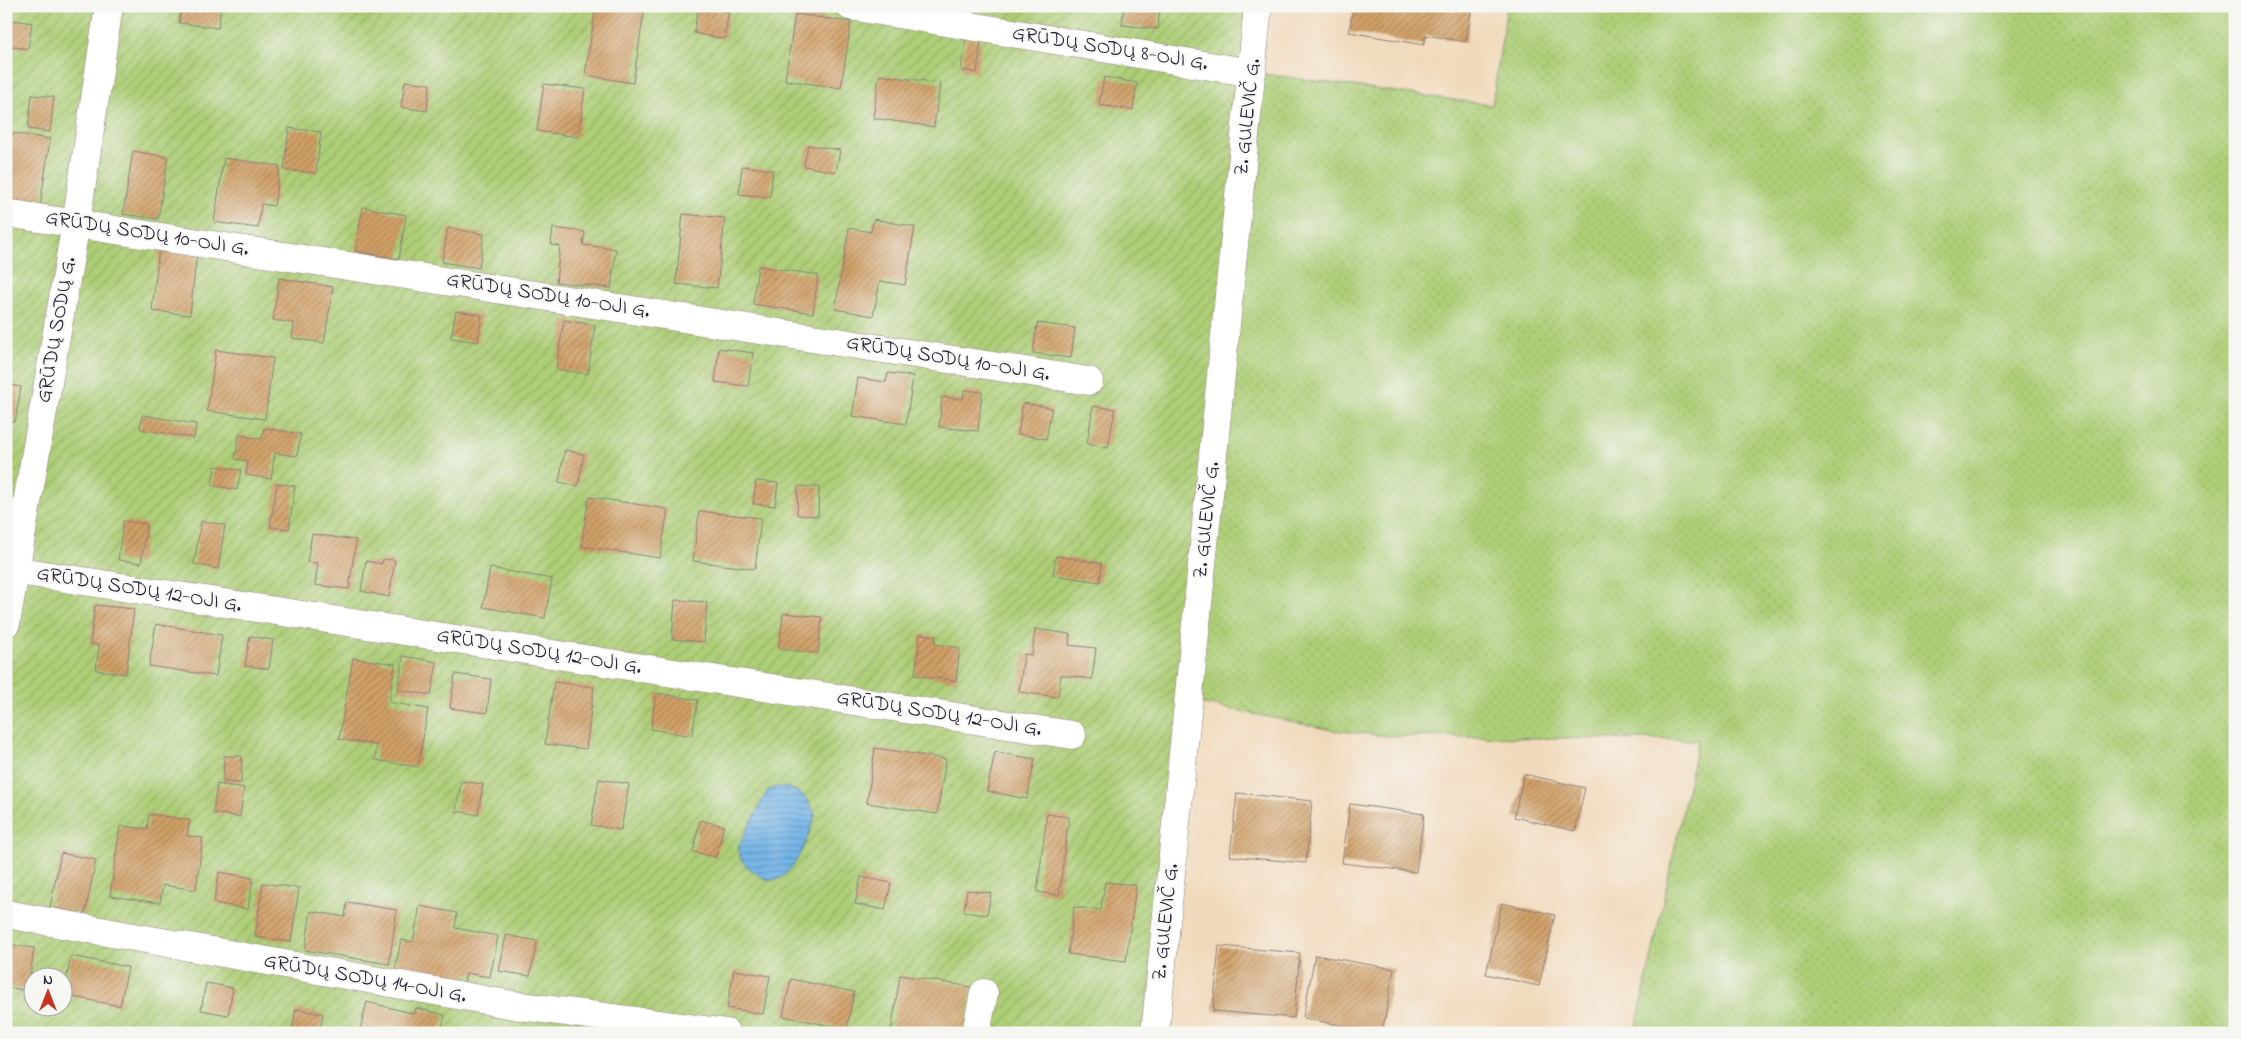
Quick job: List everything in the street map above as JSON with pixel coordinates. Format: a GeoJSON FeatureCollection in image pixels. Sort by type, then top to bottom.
{"type":"FeatureCollection","features":[{"type":"Feature","properties":{"kind":"street","name":"GRŪDŲ SODŲ G."},"geometry":{"type":"LineString","coordinates":[[6,623],[11,570],[76,223],[109,6]]}},
{"type":"Feature","properties":{"kind":"street","name":"GRŪDŲ SODŲ 8-OJI G."},"geometry":{"type":"LineString","coordinates":[[850,6],[1252,73]]}},
{"type":"Feature","properties":{"kind":"street","name":"Z. GULEVIČ G."},"geometry":{"type":"LineString","coordinates":[[1155,1033],[1258,6]]}},
{"type":"Feature","properties":{"kind":"street","name":"GRŪDŲ SODŲ 10-OJI G."},"geometry":{"type":"LineString","coordinates":[[6,213],[1089,381]]}},
{"type":"Feature","properties":{"kind":"street","name":"GRŪDŲ SODŲ 12-OJI G."},"geometry":{"type":"LineString","coordinates":[[11,570],[1072,734]]}},
{"type":"Feature","properties":{"kind":"street","name":"GRŪDŲ SODŲ 14-OJI G."},"geometry":{"type":"LineString","coordinates":[[6,914],[513,1005],[726,1033]]}},
{"type":"Feature","properties":{"kind":"street"},"geometry":{"type":"LineString","coordinates":[[976,1033],[984,993]]}},
{"type":"Feature","properties":{"kind":"green space"},"geometry":{"type":"Polygon","coordinates":[[[6,6],[1268,6],[1144,1033],[6,1033],[6,6]]]}},
{"type":"Feature","properties":{"kind":"green space"},"geometry":{"type":"Polygon","coordinates":[[[1507,6],[2235,6],[2235,1033],[1810,1033],[1795,1030],[1794,1033],[1635,1033],[1698,740],[1386,736],[1332,730],[1180,699],[1258,73],[1492,105],[1507,6]]]}},
{"type":"Feature","properties":{"kind":"water"},"geometry":{"type":"Polygon","coordinates":[[[777,787],[791,789],[801,794],[809,803],[815,815],[806,842],[790,870],[777,879],[770,880],[761,876],[743,862],[739,853],[739,845],[768,790],[777,787]]]}},
{"type":"Feature","properties":{"kind":"building"},"geometry":{"type":"Polygon","coordinates":[[[181,6],[221,6],[218,28],[179,23],[181,6]]]}},
{"type":"Feature","properties":{"kind":"building"},"geometry":{"type":"Polygon","coordinates":[[[386,6],[413,6],[412,11],[386,6]]]}},
{"type":"Feature","properties":{"kind":"building"},"geometry":{"type":"Polygon","coordinates":[[[596,6],[645,6],[633,83],[585,75],[596,6]]]}},
{"type":"Feature","properties":{"kind":"building"},"geometry":{"type":"Polygon","coordinates":[[[1124,6],[1160,6],[1158,29],[1122,25],[1124,6]]]}},
{"type":"Feature","properties":{"kind":"building"},"geometry":{"type":"Polygon","coordinates":[[[1354,6],[1472,6],[1466,42],[1426,35],[1424,45],[1349,32],[1354,6]]]}},
{"type":"Feature","properties":{"kind":"building"},"geometry":{"type":"Polygon","coordinates":[[[698,7],[729,12],[724,39],[694,33],[698,7]]]}},
{"type":"Feature","properties":{"kind":"building"},"geometry":{"type":"Polygon","coordinates":[[[795,14],[851,22],[841,88],[785,80],[795,14]]]}},
{"type":"Feature","properties":{"kind":"building"},"geometry":{"type":"Polygon","coordinates":[[[6,19],[32,23],[28,49],[6,46],[6,19]]]}},
{"type":"Feature","properties":{"kind":"building"},"geometry":{"type":"Polygon","coordinates":[[[966,38],[981,41],[977,73],[961,70],[966,38]]]}},
{"type":"Feature","properties":{"kind":"building"},"geometry":{"type":"Polygon","coordinates":[[[879,75],[940,83],[934,127],[873,118],[879,75]]]}},
{"type":"Feature","properties":{"kind":"building"},"geometry":{"type":"Polygon","coordinates":[[[1104,77],[1137,83],[1133,110],[1099,105],[1104,77]]]}},
{"type":"Feature","properties":{"kind":"building"},"geometry":{"type":"Polygon","coordinates":[[[405,81],[430,84],[427,111],[401,107],[405,81]]]}},
{"type":"Feature","properties":{"kind":"building"},"geometry":{"type":"Polygon","coordinates":[[[544,84],[585,89],[578,137],[537,131],[544,84]]]}},
{"type":"Feature","properties":{"kind":"building"},"geometry":{"type":"Polygon","coordinates":[[[32,95],[54,97],[50,132],[28,129],[32,95]]]}},
{"type":"Feature","properties":{"kind":"building"},"geometry":{"type":"Polygon","coordinates":[[[289,128],[321,132],[316,173],[284,170],[289,128]]]}},
{"type":"Feature","properties":{"kind":"building"},"geometry":{"type":"Polygon","coordinates":[[[6,132],[50,139],[40,206],[6,201],[6,132]]]}},
{"type":"Feature","properties":{"kind":"building"},"geometry":{"type":"Polygon","coordinates":[[[808,145],[840,150],[836,172],[804,166],[808,145]]]}},
{"type":"Feature","properties":{"kind":"building"},"geometry":{"type":"Polygon","coordinates":[[[133,151],[168,157],[158,219],[123,214],[133,151]]]}},
{"type":"Feature","properties":{"kind":"building"},"geometry":{"type":"Polygon","coordinates":[[[224,158],[280,166],[274,206],[261,204],[258,228],[214,222],[224,158]]]}},
{"type":"Feature","properties":{"kind":"building"},"geometry":{"type":"Polygon","coordinates":[[[742,166],[773,170],[770,197],[739,194],[742,166]]]}},
{"type":"Feature","properties":{"kind":"building"},"geometry":{"type":"Polygon","coordinates":[[[363,207],[406,215],[399,259],[355,251],[363,207]]]}},
{"type":"Feature","properties":{"kind":"building"},"geometry":{"type":"Polygon","coordinates":[[[683,214],[725,218],[717,288],[676,284],[683,214]]]}},
{"type":"Feature","properties":{"kind":"building"},"geometry":{"type":"Polygon","coordinates":[[[874,219],[915,227],[905,285],[880,281],[873,316],[835,309],[849,228],[871,232],[874,219]]]}},
{"type":"Feature","properties":{"kind":"building"},"geometry":{"type":"Polygon","coordinates":[[[448,228],[484,234],[479,268],[442,262],[448,228]]]}},
{"type":"Feature","properties":{"kind":"building"},"geometry":{"type":"Polygon","coordinates":[[[553,228],[585,232],[583,245],[616,249],[611,288],[556,282],[560,246],[551,245],[553,228]]]}},
{"type":"Feature","properties":{"kind":"building"},"geometry":{"type":"Polygon","coordinates":[[[159,248],[197,252],[190,315],[152,311],[159,248]]]}},
{"type":"Feature","properties":{"kind":"building"},"geometry":{"type":"Polygon","coordinates":[[[758,266],[818,275],[813,313],[753,304],[758,266]]]}},
{"type":"Feature","properties":{"kind":"building"},"geometry":{"type":"Polygon","coordinates":[[[279,278],[333,287],[324,343],[292,338],[294,323],[273,320],[279,278]]]}},
{"type":"Feature","properties":{"kind":"building"},"geometry":{"type":"Polygon","coordinates":[[[456,311],[482,315],[478,342],[451,338],[456,311]]]}},
{"type":"Feature","properties":{"kind":"building"},"geometry":{"type":"Polygon","coordinates":[[[564,320],[595,325],[588,374],[556,369],[564,320]]]}},
{"type":"Feature","properties":{"kind":"building"},"geometry":{"type":"Polygon","coordinates":[[[1037,323],[1075,328],[1071,358],[1033,353],[1037,323]]]}},
{"type":"Feature","properties":{"kind":"building"},"geometry":{"type":"Polygon","coordinates":[[[719,348],[753,353],[748,386],[715,382],[719,348]]]}},
{"type":"Feature","properties":{"kind":"building"},"geometry":{"type":"Polygon","coordinates":[[[216,350],[273,358],[265,419],[207,411],[216,350]]]}},
{"type":"Feature","properties":{"kind":"building"},"geometry":{"type":"Polygon","coordinates":[[[888,373],[913,376],[906,424],[852,416],[858,378],[886,382],[888,373]]]}},
{"type":"Feature","properties":{"kind":"building"},"geometry":{"type":"Polygon","coordinates":[[[6,384],[21,387],[15,422],[6,421],[6,384]]]}},
{"type":"Feature","properties":{"kind":"building"},"geometry":{"type":"Polygon","coordinates":[[[964,390],[982,392],[978,431],[939,427],[942,397],[963,399],[964,390]]]}},
{"type":"Feature","properties":{"kind":"building"},"geometry":{"type":"Polygon","coordinates":[[[1023,403],[1052,408],[1046,439],[1018,434],[1023,403]]]}},
{"type":"Feature","properties":{"kind":"building"},"geometry":{"type":"Polygon","coordinates":[[[1093,406],[1115,409],[1108,448],[1087,444],[1093,406]]]}},
{"type":"Feature","properties":{"kind":"building"},"geometry":{"type":"Polygon","coordinates":[[[142,415],[196,424],[194,438],[140,429],[142,415]]]}},
{"type":"Feature","properties":{"kind":"building"},"geometry":{"type":"Polygon","coordinates":[[[264,428],[301,434],[297,456],[275,453],[271,479],[246,475],[248,461],[235,459],[239,435],[262,439],[264,428]]]}},
{"type":"Feature","properties":{"kind":"building"},"geometry":{"type":"Polygon","coordinates":[[[565,450],[584,454],[578,486],[559,482],[565,450]]]}},
{"type":"Feature","properties":{"kind":"building"},"geometry":{"type":"Polygon","coordinates":[[[215,466],[241,470],[237,490],[212,485],[215,466]]]}},
{"type":"Feature","properties":{"kind":"building"},"geometry":{"type":"Polygon","coordinates":[[[756,481],[778,483],[775,506],[753,504],[756,481]]]}},
{"type":"Feature","properties":{"kind":"building"},"geometry":{"type":"Polygon","coordinates":[[[277,483],[295,486],[289,529],[270,527],[277,483]]]}},
{"type":"Feature","properties":{"kind":"building"},"geometry":{"type":"Polygon","coordinates":[[[798,486],[819,487],[818,516],[797,515],[798,486]]]}},
{"type":"Feature","properties":{"kind":"building"},"geometry":{"type":"Polygon","coordinates":[[[589,497],[668,509],[660,558],[581,546],[589,497]]]}},
{"type":"Feature","properties":{"kind":"building"},"geometry":{"type":"Polygon","coordinates":[[[699,511],[761,518],[755,569],[693,561],[699,511]]]}},
{"type":"Feature","properties":{"kind":"building"},"geometry":{"type":"Polygon","coordinates":[[[123,521],[147,524],[141,563],[118,560],[123,521]]]}},
{"type":"Feature","properties":{"kind":"building"},"geometry":{"type":"Polygon","coordinates":[[[201,521],[225,525],[218,569],[194,564],[201,521]]]}},
{"type":"Feature","properties":{"kind":"building"},"geometry":{"type":"Polygon","coordinates":[[[312,534],[356,540],[349,589],[315,585],[318,563],[307,562],[312,534]]]}},
{"type":"Feature","properties":{"kind":"building"},"geometry":{"type":"Polygon","coordinates":[[[1056,556],[1102,563],[1100,582],[1053,575],[1056,556]]]}},
{"type":"Feature","properties":{"kind":"building"},"geometry":{"type":"Polygon","coordinates":[[[383,559],[395,560],[389,597],[361,591],[366,561],[382,564],[383,559]]]}},
{"type":"Feature","properties":{"kind":"building"},"geometry":{"type":"Polygon","coordinates":[[[490,568],[552,579],[545,618],[483,607],[490,568]]]}},
{"type":"Feature","properties":{"kind":"building"},"geometry":{"type":"Polygon","coordinates":[[[675,600],[707,602],[704,642],[672,639],[675,600]]]}},
{"type":"Feature","properties":{"kind":"building"},"geometry":{"type":"Polygon","coordinates":[[[95,605],[134,609],[126,674],[96,670],[99,645],[90,644],[95,605]]]}},
{"type":"Feature","properties":{"kind":"building"},"geometry":{"type":"Polygon","coordinates":[[[783,613],[822,617],[818,653],[779,649],[783,613]]]}},
{"type":"Feature","properties":{"kind":"building"},"geometry":{"type":"Polygon","coordinates":[[[156,624],[222,635],[216,676],[149,666],[156,624]]]}},
{"type":"Feature","properties":{"kind":"building"},"geometry":{"type":"Polygon","coordinates":[[[1035,629],[1070,634],[1069,645],[1096,648],[1092,679],[1061,675],[1058,697],[1019,692],[1024,654],[1032,655],[1035,629]]]}},
{"type":"Feature","properties":{"kind":"building"},"geometry":{"type":"Polygon","coordinates":[[[920,634],[936,636],[935,644],[960,648],[956,681],[915,675],[920,634]]]}},
{"type":"Feature","properties":{"kind":"building"},"geometry":{"type":"Polygon","coordinates":[[[250,636],[273,640],[269,669],[245,666],[250,636]]]}},
{"type":"Feature","properties":{"kind":"building"},"geometry":{"type":"Polygon","coordinates":[[[403,656],[437,662],[431,695],[398,690],[403,656]]]}},
{"type":"Feature","properties":{"kind":"building"},"geometry":{"type":"Polygon","coordinates":[[[353,658],[395,664],[389,702],[428,709],[418,767],[375,760],[377,745],[339,739],[353,658]]]}},
{"type":"Feature","properties":{"kind":"building"},"geometry":{"type":"Polygon","coordinates":[[[455,674],[491,679],[487,713],[450,708],[455,674]]]}},
{"type":"Feature","properties":{"kind":"building"},"geometry":{"type":"Polygon","coordinates":[[[554,682],[594,687],[586,749],[545,744],[554,682]]]}},
{"type":"Feature","properties":{"kind":"building"},"geometry":{"type":"Polygon","coordinates":[[[656,693],[698,700],[692,736],[651,729],[656,693]]]}},
{"type":"Feature","properties":{"kind":"building"},"geometry":{"type":"Polygon","coordinates":[[[875,748],[946,759],[937,814],[867,803],[875,748]]]}},
{"type":"Feature","properties":{"kind":"building"},"geometry":{"type":"Polygon","coordinates":[[[995,752],[1035,759],[1027,799],[987,791],[995,752]]]}},
{"type":"Feature","properties":{"kind":"building"},"geometry":{"type":"Polygon","coordinates":[[[224,756],[242,756],[241,783],[223,782],[224,756]]]}},
{"type":"Feature","properties":{"kind":"building"},"geometry":{"type":"Polygon","coordinates":[[[1524,774],[1585,788],[1575,831],[1514,817],[1524,774]]]}},
{"type":"Feature","properties":{"kind":"building"},"geometry":{"type":"Polygon","coordinates":[[[599,779],[629,784],[621,830],[591,825],[599,779]]]}},
{"type":"Feature","properties":{"kind":"building"},"geometry":{"type":"Polygon","coordinates":[[[461,781],[483,784],[478,815],[456,811],[461,781]]]}},
{"type":"Feature","properties":{"kind":"building"},"geometry":{"type":"Polygon","coordinates":[[[217,784],[244,788],[240,817],[213,813],[217,784]]]}},
{"type":"Feature","properties":{"kind":"building"},"geometry":{"type":"Polygon","coordinates":[[[1237,793],[1312,801],[1306,863],[1230,856],[1237,793]]]}},
{"type":"Feature","properties":{"kind":"building"},"geometry":{"type":"Polygon","coordinates":[[[1350,804],[1424,814],[1416,872],[1342,863],[1350,804]]]}},
{"type":"Feature","properties":{"kind":"building"},"geometry":{"type":"Polygon","coordinates":[[[149,814],[190,820],[187,836],[203,838],[196,890],[163,885],[160,903],[110,896],[120,826],[147,829],[149,814]]]}},
{"type":"Feature","properties":{"kind":"building"},"geometry":{"type":"Polygon","coordinates":[[[1047,814],[1069,817],[1059,895],[1037,892],[1047,814]]]}},
{"type":"Feature","properties":{"kind":"building"},"geometry":{"type":"Polygon","coordinates":[[[700,820],[724,826],[716,857],[693,852],[700,820]]]}},
{"type":"Feature","properties":{"kind":"building"},"geometry":{"type":"Polygon","coordinates":[[[61,853],[96,860],[85,914],[50,907],[61,853]]]}},
{"type":"Feature","properties":{"kind":"building"},"geometry":{"type":"Polygon","coordinates":[[[219,872],[253,878],[248,909],[214,903],[219,872]]]}},
{"type":"Feature","properties":{"kind":"building"},"geometry":{"type":"Polygon","coordinates":[[[861,877],[891,883],[885,910],[855,904],[861,877]]]}},
{"type":"Feature","properties":{"kind":"building"},"geometry":{"type":"Polygon","coordinates":[[[1105,882],[1136,885],[1126,961],[1068,954],[1074,907],[1101,910],[1105,882]]]}},
{"type":"Feature","properties":{"kind":"building"},"geometry":{"type":"Polygon","coordinates":[[[263,883],[299,888],[291,942],[255,937],[263,883]]]}},
{"type":"Feature","properties":{"kind":"building"},"geometry":{"type":"Polygon","coordinates":[[[967,890],[991,893],[987,915],[964,912],[967,890]]]}},
{"type":"Feature","properties":{"kind":"building"},"geometry":{"type":"Polygon","coordinates":[[[347,902],[397,910],[389,964],[305,950],[311,911],[345,917],[347,902]]]}},
{"type":"Feature","properties":{"kind":"building"},"geometry":{"type":"Polygon","coordinates":[[[1502,903],[1555,915],[1539,986],[1486,974],[1502,903]]]}},
{"type":"Feature","properties":{"kind":"building"},"geometry":{"type":"Polygon","coordinates":[[[420,906],[457,913],[455,928],[498,936],[490,977],[466,973],[464,983],[395,970],[401,940],[413,942],[420,906]]]}},
{"type":"Feature","properties":{"kind":"building"},"geometry":{"type":"Polygon","coordinates":[[[506,935],[537,941],[530,976],[499,971],[506,935]]]}},
{"type":"Feature","properties":{"kind":"building"},"geometry":{"type":"Polygon","coordinates":[[[6,944],[34,948],[31,966],[22,966],[22,990],[6,987],[6,944]]]}},
{"type":"Feature","properties":{"kind":"building"},"geometry":{"type":"Polygon","coordinates":[[[1219,946],[1300,953],[1294,1018],[1213,1011],[1219,946]]]}},
{"type":"Feature","properties":{"kind":"building"},"geometry":{"type":"Polygon","coordinates":[[[1315,955],[1394,969],[1382,1033],[1303,1018],[1315,955]]]}},
{"type":"Feature","properties":{"kind":"building"},"geometry":{"type":"Polygon","coordinates":[[[71,956],[128,967],[120,1006],[72,997],[72,966],[69,966],[71,956]]]}},
{"type":"Feature","properties":{"kind":"building"},"geometry":{"type":"Polygon","coordinates":[[[734,970],[770,976],[763,1014],[727,1008],[734,970]]]}},
{"type":"Feature","properties":{"kind":"building"},"geometry":{"type":"Polygon","coordinates":[[[900,975],[972,987],[965,1033],[891,1033],[900,975]]]}},
{"type":"Feature","properties":{"kind":"building"},"geometry":{"type":"Polygon","coordinates":[[[791,979],[854,992],[847,1029],[783,1016],[791,979]]]}},
{"type":"Feature","properties":{"kind":"building"},"geometry":{"type":"Polygon","coordinates":[[[206,983],[233,988],[228,1015],[201,1010],[206,983]]]}},
{"type":"Feature","properties":{"kind":"building"},"geometry":{"type":"Polygon","coordinates":[[[367,1002],[415,1014],[416,1008],[445,1015],[440,1033],[359,1033],[367,1002]]]}},
{"type":"Feature","properties":{"kind":"building"},"geometry":{"type":"Polygon","coordinates":[[[296,1009],[323,1014],[319,1033],[291,1033],[296,1009]]]}}]}
